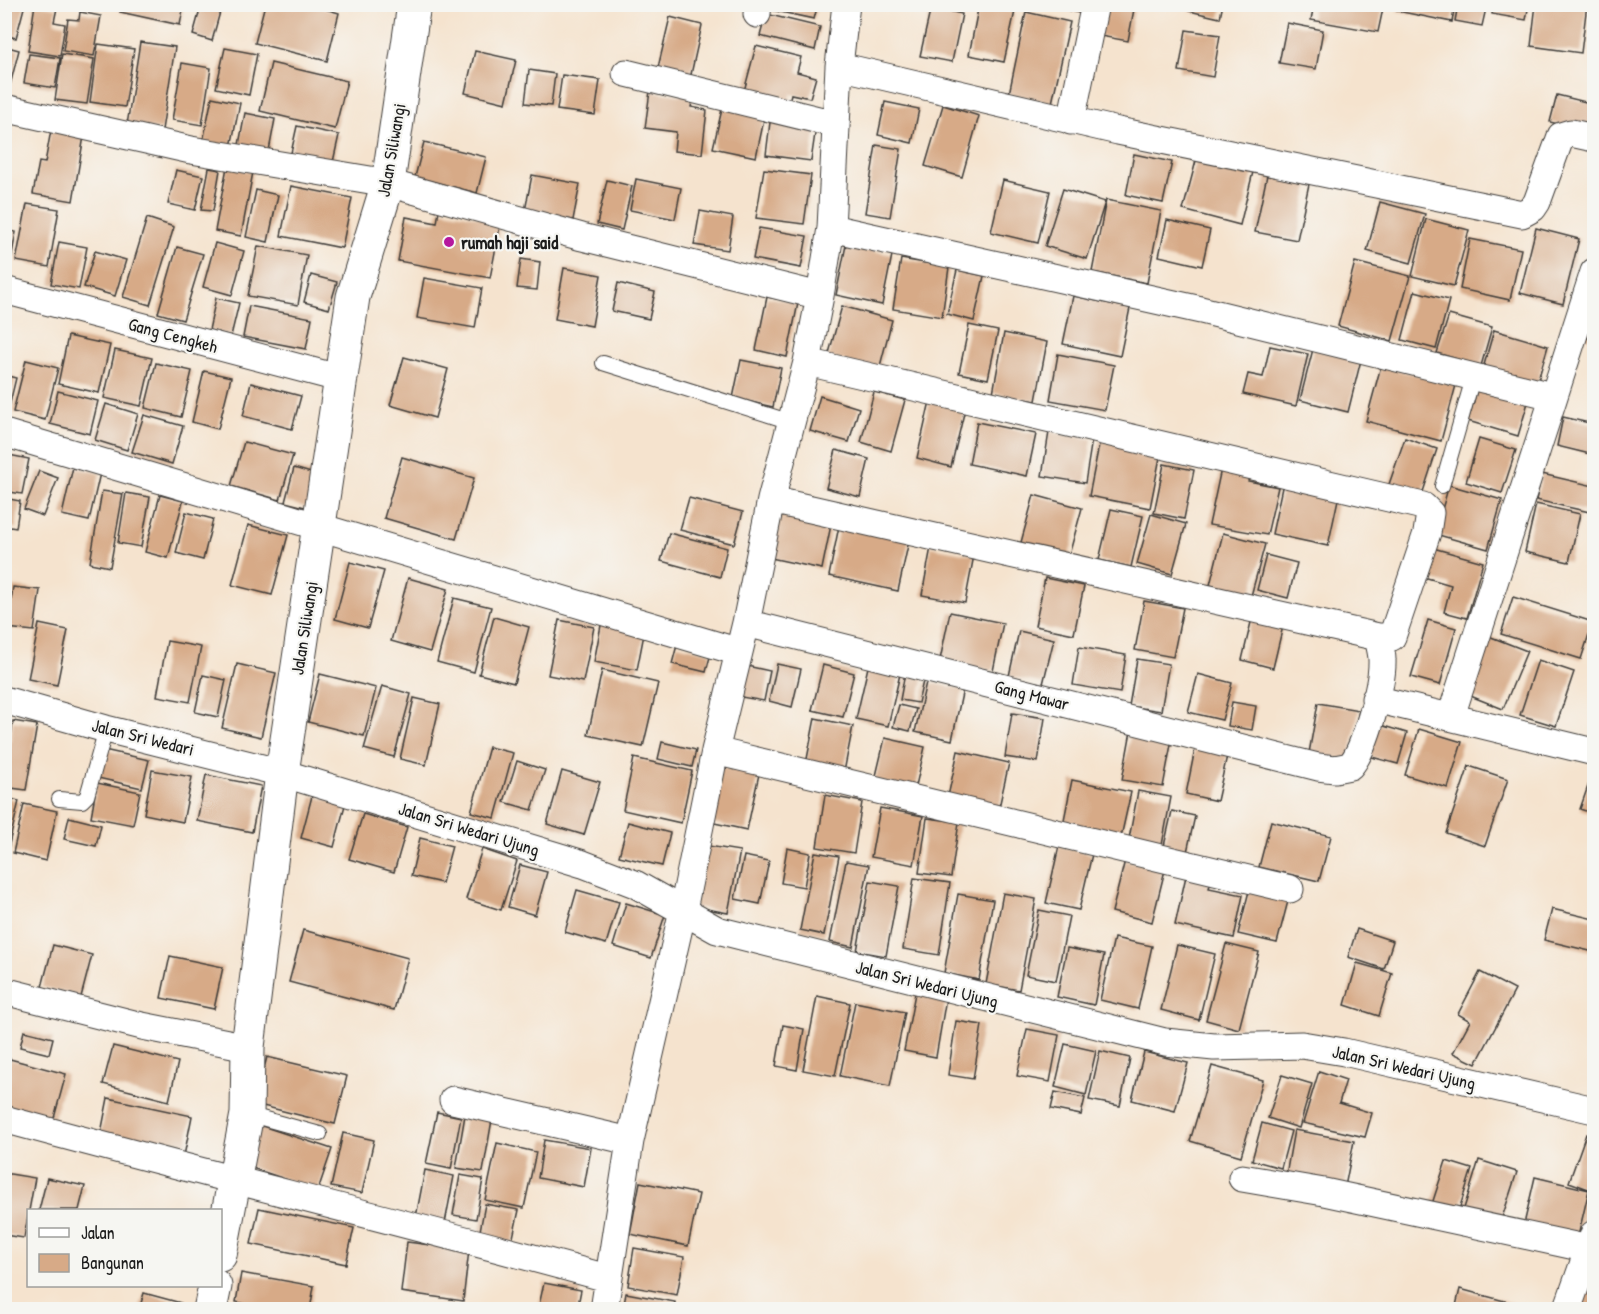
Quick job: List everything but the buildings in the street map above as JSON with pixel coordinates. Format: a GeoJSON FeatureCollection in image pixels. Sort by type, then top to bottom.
{"type":"FeatureCollection","features":[{"type":"Feature","properties":{"kind":"street","name":"Jalan Siliwangi"},"geometry":{"type":"LineString","coordinates":[[222,1245],[247,1114],[248,1047],[282,773],[353,297],[388,183],[414,4]]}},
{"type":"Feature","properties":{"kind":"street"},"geometry":{"type":"LineString","coordinates":[[604,1310],[607,1278],[630,1141],[684,910],[715,751],[746,623],[771,500],[807,362],[820,296],[831,228],[835,124],[846,4]]}},
{"type":"Feature","properties":{"kind":"street"},"geometry":{"type":"LineString","coordinates":[[1071,121],[1095,4]]}},
{"type":"Feature","properties":{"kind":"street"},"geometry":{"type":"LineString","coordinates":[[839,66],[1071,121],[1522,214],[1533,208],[1537,202],[1561,136],[1571,133],[1594,138]]}},
{"type":"Feature","properties":{"kind":"street"},"geometry":{"type":"LineString","coordinates":[[626,72],[835,124]]}},
{"type":"Feature","properties":{"kind":"street"},"geometry":{"type":"LineString","coordinates":[[4,108],[191,150],[388,183],[582,237],[820,296]]}},
{"type":"Feature","properties":{"kind":"street"},"geometry":{"type":"LineString","coordinates":[[831,228],[1201,310],[1552,396]]}},
{"type":"Feature","properties":{"kind":"street"},"geometry":{"type":"LineString","coordinates":[[1451,716],[1552,396],[1594,272]]}},
{"type":"Feature","properties":{"kind":"street","name":"Gang Cengkeh"},"geometry":{"type":"LineString","coordinates":[[4,290],[342,379]]}},
{"type":"Feature","properties":{"kind":"street"},"geometry":{"type":"LineString","coordinates":[[771,500],[1378,637],[1392,638],[1427,533],[1430,513],[1423,506],[807,362]]}},
{"type":"Feature","properties":{"kind":"street"},"geometry":{"type":"LineString","coordinates":[[4,433],[739,652]]}},
{"type":"Feature","properties":{"kind":"street","name":"Gang Mawar"},"geometry":{"type":"LineString","coordinates":[[746,623],[1318,767],[1342,769],[1355,760],[1374,699],[1382,666],[1378,637]]}},
{"type":"Feature","properties":{"kind":"street"},"geometry":{"type":"LineString","coordinates":[[1374,699],[1594,752]]}},
{"type":"Feature","properties":{"kind":"street","name":"Jalan Sri Wedari"},"geometry":{"type":"LineString","coordinates":[[4,700],[106,729],[282,773]]}},
{"type":"Feature","properties":{"kind":"street"},"geometry":{"type":"LineString","coordinates":[[715,751],[1290,889]]}},
{"type":"Feature","properties":{"kind":"street","name":"Jalan Sri Wedari Ujung"},"geometry":{"type":"LineString","coordinates":[[282,773],[583,864],[635,884],[717,930],[1165,1042],[1214,1047],[1302,1045],[1344,1052],[1594,1110]]}},
{"type":"Feature","properties":{"kind":"street"},"geometry":{"type":"LineString","coordinates":[[4,991],[142,1026],[248,1047]]}},
{"type":"Feature","properties":{"kind":"street"},"geometry":{"type":"LineString","coordinates":[[453,1100],[630,1141]]}},
{"type":"Feature","properties":{"kind":"street"},"geometry":{"type":"LineString","coordinates":[[4,1119],[235,1182],[384,1217],[607,1278]]}},
{"type":"Feature","properties":{"kind":"street"},"geometry":{"type":"LineString","coordinates":[[1242,1178],[1592,1241],[1567,1310]]}},
{"type":"Feature","properties":{"kind":"street"},"geometry":{"type":"LineString","coordinates":[[210,1310],[214,1287]]}},
{"type":"Feature","properties":{"kind":"lane"},"geometry":{"type":"LineString","coordinates":[[603,363],[791,422]]}},
{"type":"Feature","properties":{"kind":"lane"},"geometry":{"type":"LineString","coordinates":[[1442,486],[1473,378]]}},
{"type":"Feature","properties":{"kind":"lane"},"geometry":{"type":"LineString","coordinates":[[59,799],[82,801],[87,796],[106,729]]}},
{"type":"Feature","properties":{"kind":"lane"},"geometry":{"type":"LineString","coordinates":[[247,1114],[320,1134]]}},
{"type":"Feature","properties":{"kind":"place","name":"rumah haji said"},"geometry":{"type":"Point","coordinates":[449,242]}}]}
